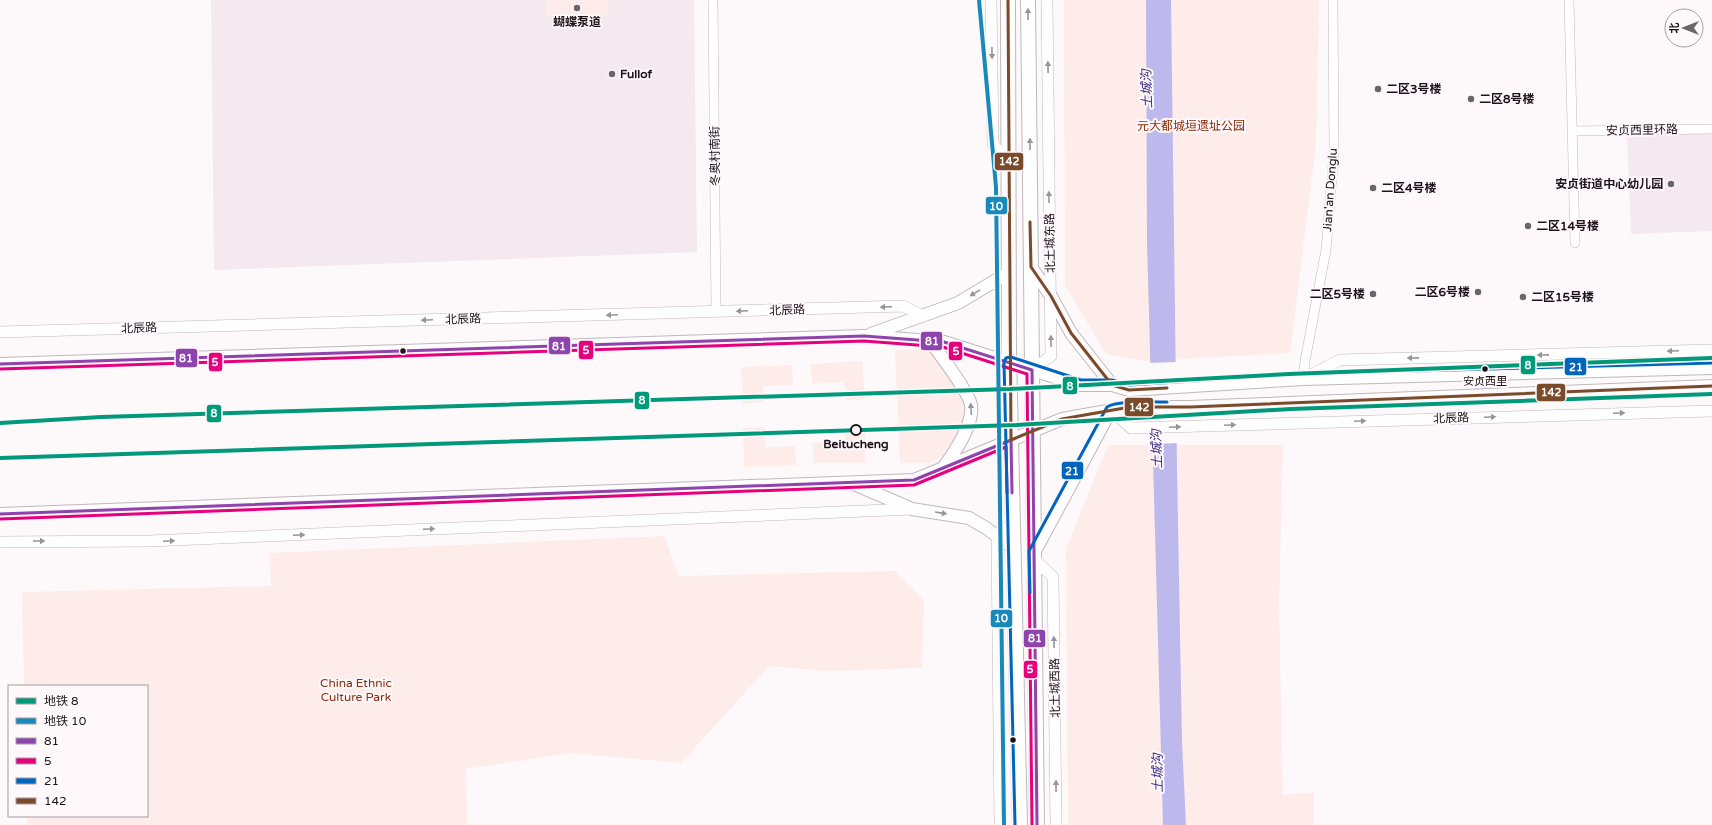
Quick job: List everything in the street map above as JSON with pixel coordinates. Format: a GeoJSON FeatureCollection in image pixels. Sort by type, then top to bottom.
{"type":"FeatureCollection","features":[{"type":"Feature","properties":{"kind":"main road"},"geometry":{"type":"LineString","coordinates":[[1008,0],[1009,362],[1020,825]]}},
{"type":"Feature","properties":{"kind":"main road","name":"北土城东路"},"geometry":{"type":"LineString","coordinates":[[1028,0],[1032,370]]}},
{"type":"Feature","properties":{"kind":"main road"},"geometry":{"type":"LineString","coordinates":[[1031,268],[1051,296],[1071,333],[1112,385]]}},
{"type":"Feature","properties":{"kind":"main road"},"geometry":{"type":"LineString","coordinates":[[866,336],[958,303],[1008,273]]}},
{"type":"Feature","properties":{"kind":"main road"},"geometry":{"type":"LineString","coordinates":[[0,364],[866,336],[944,342],[1080,385],[1112,385],[1129,390],[1303,379],[1712,368]]}},
{"type":"Feature","properties":{"kind":"main road"},"geometry":{"type":"LineString","coordinates":[[930,341],[958,381],[971,404],[972,416],[955,451],[943,468]]}},
{"type":"Feature","properties":{"kind":"main road"},"geometry":{"type":"LineString","coordinates":[[1032,370],[1034,556]]}},
{"type":"Feature","properties":{"kind":"main road"},"geometry":{"type":"LineString","coordinates":[[0,514],[914,480],[1062,419],[1130,407],[1190,407],[1712,386]]}},
{"type":"Feature","properties":{"kind":"main road"},"geometry":{"type":"LineString","coordinates":[[1034,556],[1111,410]]}},
{"type":"Feature","properties":{"kind":"main road"},"geometry":{"type":"LineString","coordinates":[[851,483],[912,509],[969,518],[986,528],[1013,548]]}},
{"type":"Feature","properties":{"kind":"main road","name":"北土城西路"},"geometry":{"type":"LineString","coordinates":[[1034,556],[1037,825]]}},
{"type":"Feature","properties":{"kind":"street","name":"冬奥村南街"},"geometry":{"type":"LineString","coordinates":[[713,0],[716,312]]}},
{"type":"Feature","properties":{"kind":"street"},"geometry":{"type":"LineString","coordinates":[[991,0],[993,144],[1008,162]]}},
{"type":"Feature","properties":{"kind":"street","name":"北土城东路"},"geometry":{"type":"LineString","coordinates":[[1032,370],[1052,356],[1047,0]]}},
{"type":"Feature","properties":{"kind":"street","name":"Jian'an Donglu"},"geometry":{"type":"LineString","coordinates":[[1303,379],[1326,250],[1334,152],[1333,0]]}},
{"type":"Feature","properties":{"kind":"street"},"geometry":{"type":"LineString","coordinates":[[1569,0],[1575,243]]}},
{"type":"Feature","properties":{"kind":"street","name":"安贞西里环路"},"geometry":{"type":"LineString","coordinates":[[1572,131],[1712,129]]}},
{"type":"Feature","properties":{"kind":"street","name":"北辰路"},"geometry":{"type":"LineString","coordinates":[[0,332],[902,306],[923,316]]}},
{"type":"Feature","properties":{"kind":"street"},"geometry":{"type":"LineString","coordinates":[[1303,379],[1340,360],[1712,350]]}},
{"type":"Feature","properties":{"kind":"street","name":"北辰路"},"geometry":{"type":"LineString","coordinates":[[1111,410],[1131,428],[1712,411]]}},
{"type":"Feature","properties":{"kind":"street"},"geometry":{"type":"LineString","coordinates":[[0,542],[149,541],[912,509]]}},
{"type":"Feature","properties":{"kind":"street"},"geometry":{"type":"LineString","coordinates":[[1000,825],[997,536],[1013,523]]}},
{"type":"Feature","properties":{"kind":"street","name":"北土城西路"},"geometry":{"type":"LineString","coordinates":[[1034,556],[1053,577],[1056,825]]}},
{"type":"Feature","properties":{"kind":"shaded area"},"geometry":{"type":"Polygon","coordinates":[[[211,0],[694,0],[697,252],[214,270],[211,0]]]}},
{"type":"Feature","properties":{"kind":"shaded area","name":"安贞街道中心幼儿园"},"geometry":{"type":"Polygon","coordinates":[[[1712,133],[1712,231],[1631,234],[1627,136],[1712,133]]]}},
{"type":"Feature","properties":{"kind":"green space","name":"蝴蝶泵道"},"geometry":{"type":"Polygon","coordinates":[[[545,0],[608,0],[608,16],[546,16],[545,0]]]}},
{"type":"Feature","properties":{"kind":"green space","name":"元大都城垣遗址公园"},"geometry":{"type":"Polygon","coordinates":[[[1064,0],[1319,0],[1316,144],[1290,353],[1145,361],[1106,354],[1065,285],[1064,0]]]}},
{"type":"Feature","properties":{"kind":"green space"},"geometry":{"type":"Polygon","coordinates":[[[921,349],[933,352],[966,390],[968,414],[958,433],[942,456],[929,463],[900,463],[895,350],[921,349]]]}},
{"type":"Feature","properties":{"kind":"green space"},"geometry":{"type":"Polygon","coordinates":[[[862,361],[865,399],[846,400],[844,382],[812,384],[811,364],[862,361]]]}},
{"type":"Feature","properties":{"kind":"green space"},"geometry":{"type":"Polygon","coordinates":[[[792,365],[793,385],[763,386],[763,402],[743,404],[741,367],[792,365]]]}},
{"type":"Feature","properties":{"kind":"green space"},"geometry":{"type":"Polygon","coordinates":[[[764,427],[765,447],[795,446],[796,465],[744,467],[743,428],[764,427]]]}},
{"type":"Feature","properties":{"kind":"green space"},"geometry":{"type":"Polygon","coordinates":[[[865,427],[865,463],[813,463],[813,443],[845,443],[845,428],[865,427]]]}},
{"type":"Feature","properties":{"kind":"green space"},"geometry":{"type":"Polygon","coordinates":[[[1108,445],[1283,445],[1279,606],[1283,795],[1314,792],[1314,825],[1068,825],[1066,549],[1108,445]]]}},
{"type":"Feature","properties":{"kind":"green space","name":"China Ethnic Culture Park"},"geometry":{"type":"Polygon","coordinates":[[[664,536],[679,576],[895,571],[924,601],[922,668],[826,671],[769,666],[681,763],[571,753],[466,769],[467,825],[27,825],[27,817],[148,817],[148,685],[24,685],[22,592],[271,586],[269,553],[664,536]]]}},
{"type":"Feature","properties":{"kind":"water","name":"土城沟"},"geometry":{"type":"Polygon","coordinates":[[[1146,0],[1171,0],[1177,469],[1182,742],[1186,825],[1163,825],[1147,241],[1146,0]]]}},
{"type":"Feature","properties":{"kind":"pier"},"geometry":{"type":"Polygon","coordinates":[[[1177,362],[1179,443],[1150,444],[1148,363],[1177,362]]]}},
{"type":"Feature","properties":{"kind":"metro line","name":"10"},"geometry":{"type":"LineString","coordinates":[[979,0],[996,187],[1004,825]]}},
{"type":"Feature","properties":{"kind":"metro line","name":"8"},"geometry":{"type":"LineString","coordinates":[[0,423],[101,417],[1010,389],[1289,374],[1712,358]]}},
{"type":"Feature","properties":{"kind":"metro line","name":"8"},"geometry":{"type":"LineString","coordinates":[[0,458],[1016,425],[1291,409],[1712,394]]}},
{"type":"Feature","properties":{"kind":"transit line","name":"142"},"geometry":{"type":"LineString","coordinates":[[1008,0],[1011,440],[1062,419],[1130,407],[1190,407],[1712,386]]}},
{"type":"Feature","properties":{"kind":"transit line","name":"142"},"geometry":{"type":"LineString","coordinates":[[1030,222],[1031,267],[1051,296],[1071,333],[1112,385],[1129,390],[1167,388]]}},
{"type":"Feature","properties":{"kind":"transit line","name":"81"},"geometry":{"type":"LineString","coordinates":[[0,364],[864,336],[944,342],[1032,370],[1037,825]]}},
{"type":"Feature","properties":{"kind":"transit line","name":"5"},"geometry":{"type":"LineString","coordinates":[[0,369],[864,341],[943,347],[1027,374],[1032,825]]}},
{"type":"Feature","properties":{"kind":"transit line","name":"21"},"geometry":{"type":"LineString","coordinates":[[1015,825],[1004,362],[1006,358],[1011,357],[1081,380],[1112,380],[1130,385],[1303,374],[1712,363]]}},
{"type":"Feature","properties":{"kind":"transit line","name":"21"},"geometry":{"type":"LineString","coordinates":[[1030,593],[1029,551],[1107,407],[1127,402],[1167,402]]}},
{"type":"Feature","properties":{"kind":"transit line","name":"81"},"geometry":{"type":"LineString","coordinates":[[0,514],[914,480],[1011,440],[1012,493]]}},
{"type":"Feature","properties":{"kind":"transit line","name":"5"},"geometry":{"type":"LineString","coordinates":[[0,519],[914,485],[1006,447],[1007,493]]}},
{"type":"Feature","properties":{"kind":"place","name":"蝴蝶泵道"},"geometry":{"type":"Point","coordinates":[577,8]}},
{"type":"Feature","properties":{"kind":"place","name":"Fullof"},"geometry":{"type":"Point","coordinates":[612,74]}},
{"type":"Feature","properties":{"kind":"place","name":"二区3号楼"},"geometry":{"type":"Point","coordinates":[1378,89]}},
{"type":"Feature","properties":{"kind":"place","name":"二区8号楼"},"geometry":{"type":"Point","coordinates":[1471,99]}},
{"type":"Feature","properties":{"kind":"place","name":"安贞街道中心幼儿园"},"geometry":{"type":"Point","coordinates":[1671,184]}},
{"type":"Feature","properties":{"kind":"place","name":"二区4号楼"},"geometry":{"type":"Point","coordinates":[1373,188]}},
{"type":"Feature","properties":{"kind":"place","name":"二区14号楼"},"geometry":{"type":"Point","coordinates":[1528,226]}},
{"type":"Feature","properties":{"kind":"place","name":"二区6号楼"},"geometry":{"type":"Point","coordinates":[1478,292]}},
{"type":"Feature","properties":{"kind":"place","name":"二区5号楼"},"geometry":{"type":"Point","coordinates":[1373,294]}},
{"type":"Feature","properties":{"kind":"place","name":"二区15号楼"},"geometry":{"type":"Point","coordinates":[1523,297]}},
{"type":"Feature","properties":{"kind":"place","name":"安贞西里"},"geometry":{"type":"Point","coordinates":[1485,369]}},
{"type":"Feature","properties":{"kind":"place","name":"Beitucheng"},"geometry":{"type":"Point","coordinates":[856,430]}}]}
